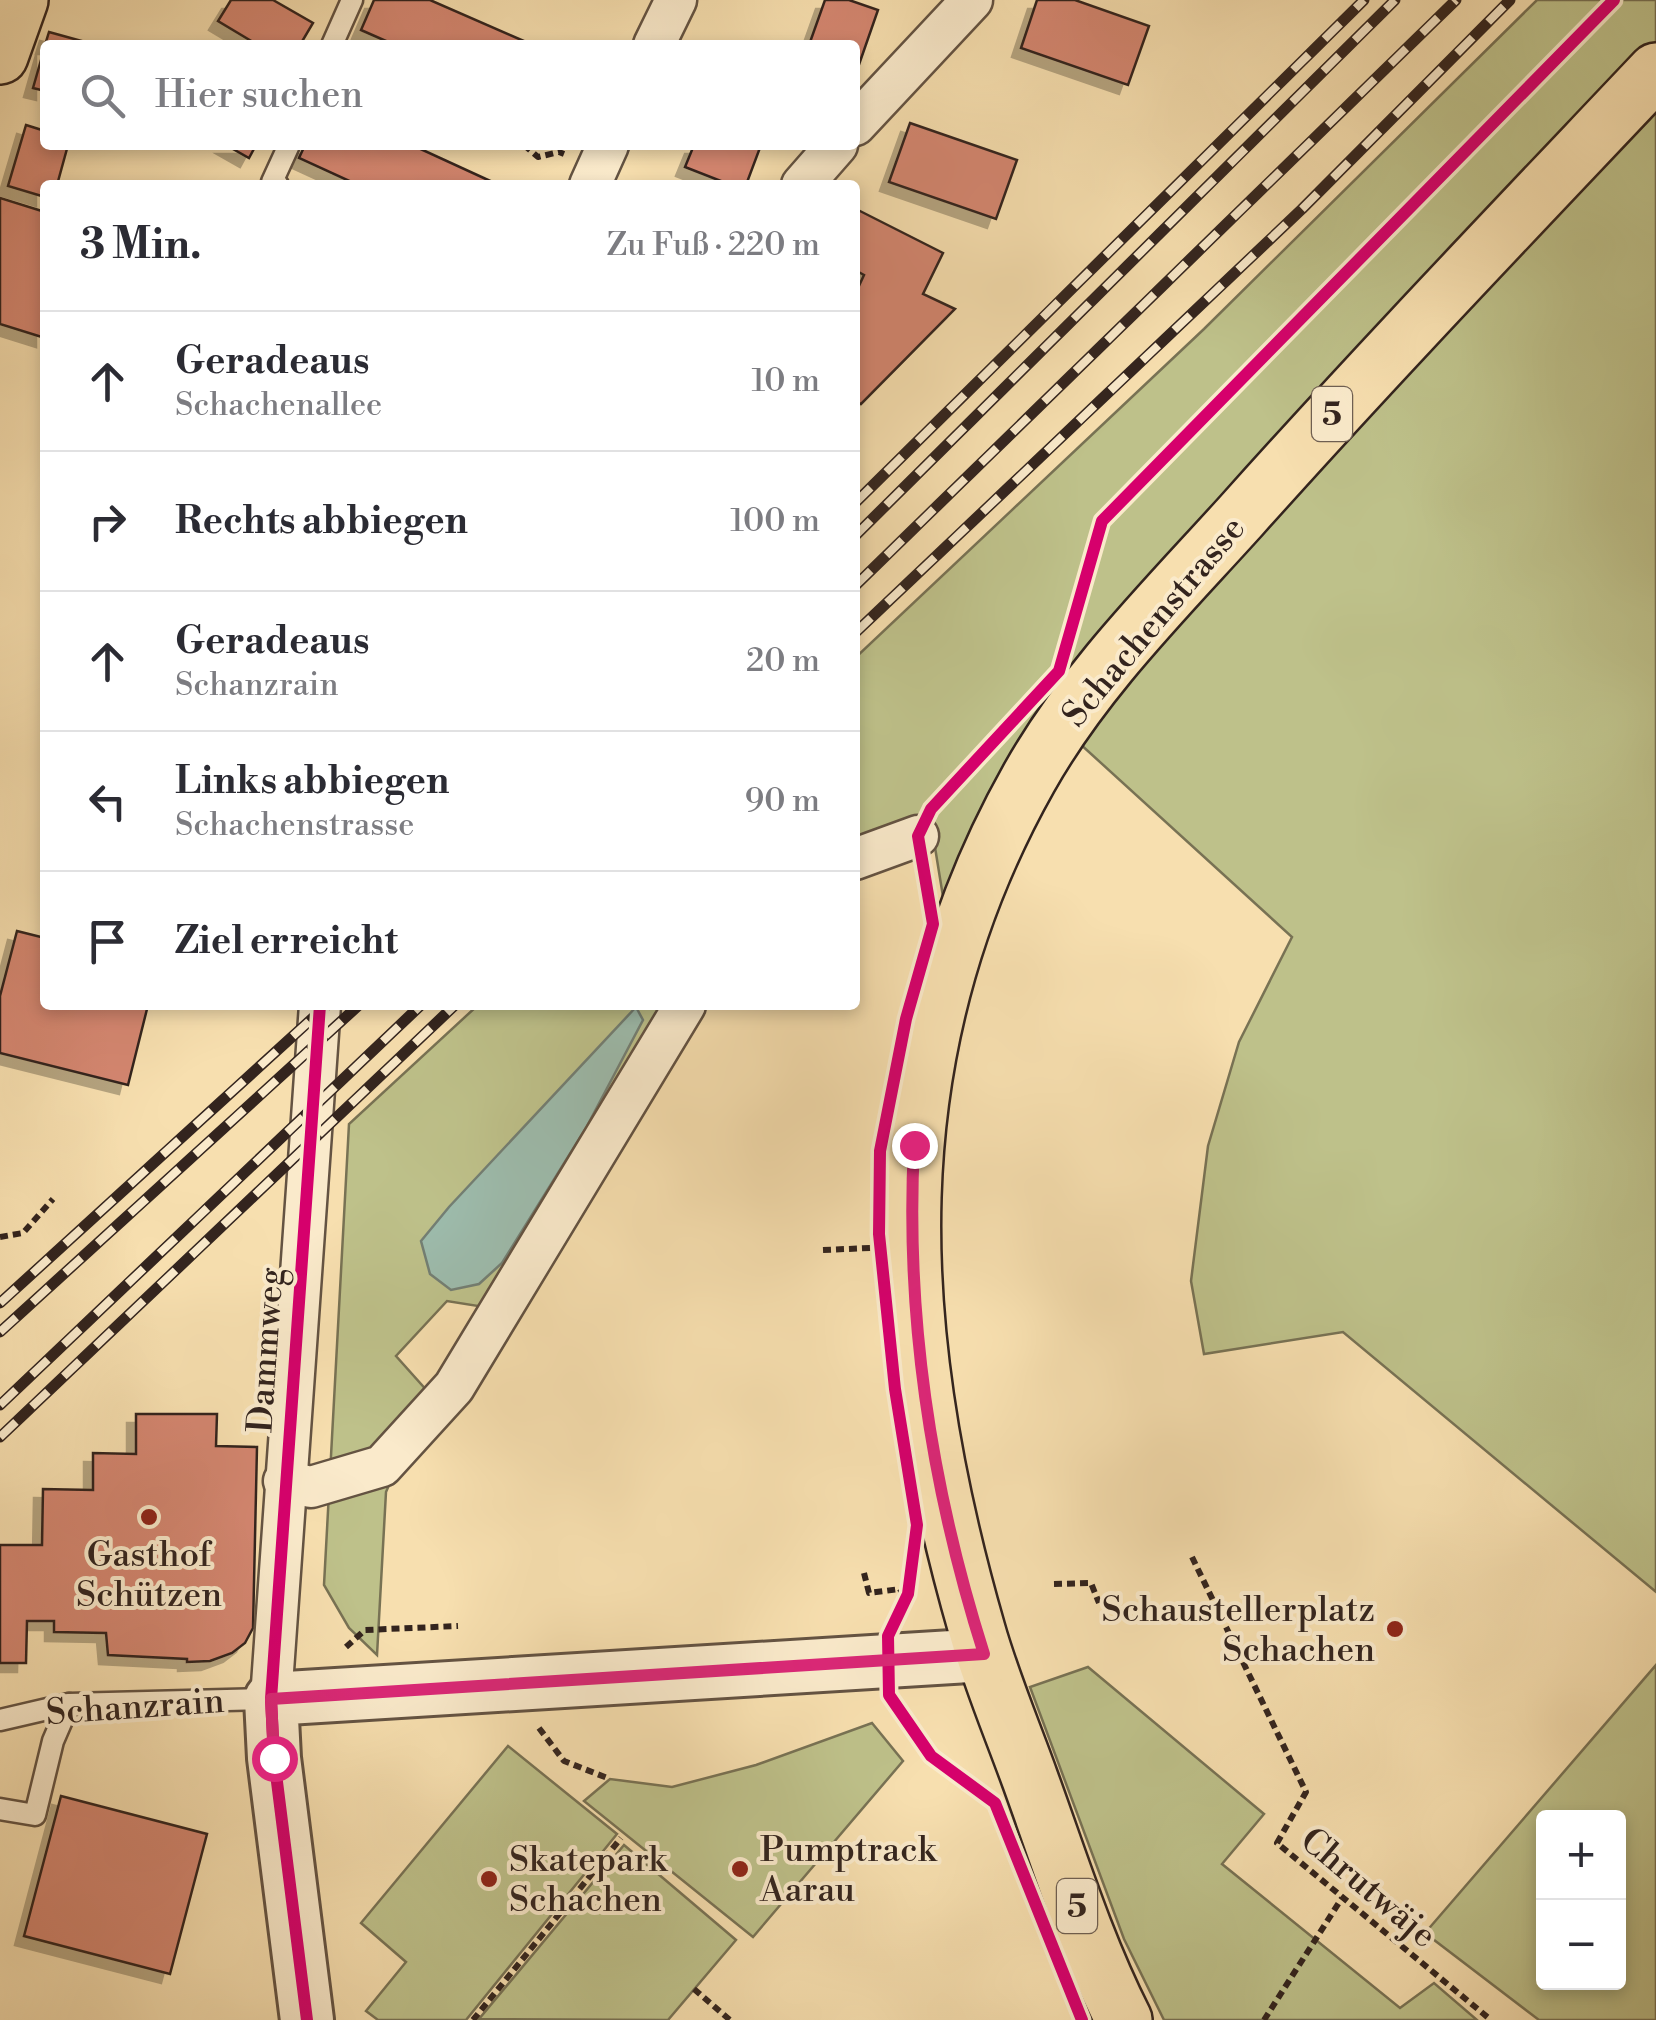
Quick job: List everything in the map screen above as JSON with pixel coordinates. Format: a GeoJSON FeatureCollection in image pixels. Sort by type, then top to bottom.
{"type":"FeatureCollection","features":[{"type":"Feature","properties":{"kind":"main road"},"geometry":{"type":"LineString","coordinates":[[0,56],[20,0]]}},
{"type":"Feature","properties":{"kind":"main road","name":"Schachenstrasse"},"geometry":{"type":"LineString","coordinates":[[984,1654],[955,1549],[926,1409],[916,1320],[911,1206],[914,1145],[929,1043],[965,915],[993,847],[1030,776],[1103,669],[1340,405],[1656,71]]}},
{"type":"Feature","properties":{"kind":"main road","name":"5"},"geometry":{"type":"LineString","coordinates":[[984,1654],[1061,1866],[1124,2020]]}},
{"type":"Feature","properties":{"kind":"street"},"geometry":{"type":"LineString","coordinates":[[656,40],[676,0]]}},
{"type":"Feature","properties":{"kind":"street"},"geometry":{"type":"LineString","coordinates":[[860,120],[972,0]]}},
{"type":"Feature","properties":{"kind":"street"},"geometry":{"type":"LineString","coordinates":[[592,180],[606,150]]}},
{"type":"Feature","properties":{"kind":"street"},"geometry":{"type":"LineString","coordinates":[[806,180],[833,150]]}},
{"type":"Feature","properties":{"kind":"street"},"geometry":{"type":"LineString","coordinates":[[860,857],[918,836]]}},
{"type":"Feature","properties":{"kind":"street","name":"Dammweg"},"geometry":{"type":"LineString","coordinates":[[271,1699],[320,1010]]}},
{"type":"Feature","properties":{"kind":"street"},"geometry":{"type":"LineString","coordinates":[[284,1482],[311,1486],[382,1466],[454,1387],[682,1010]]}},
{"type":"Feature","properties":{"kind":"street"},"geometry":{"type":"LineString","coordinates":[[307,2020],[274,1758],[271,1699],[984,1654]]}},
{"type":"Feature","properties":{"kind":"lane"},"geometry":{"type":"LineString","coordinates":[[334,40],[352,0]]}},
{"type":"Feature","properties":{"kind":"lane"},"geometry":{"type":"LineString","coordinates":[[273,180],[286,150]]}},
{"type":"Feature","properties":{"kind":"lane","name":"Schanzrain"},"geometry":{"type":"LineString","coordinates":[[0,1720],[68,1704],[271,1699]]}},
{"type":"Feature","properties":{"kind":"lane"},"geometry":{"type":"LineString","coordinates":[[0,1808],[35,1815],[53,1741],[68,1704]]}},
{"type":"Feature","properties":{"kind":"path"},"geometry":{"type":"LineString","coordinates":[[0,1236],[22,1233],[53,1199]]}},
{"type":"Feature","properties":{"kind":"path"},"geometry":{"type":"LineString","coordinates":[[823,1250],[881,1248]]}},
{"type":"Feature","properties":{"kind":"path"},"geometry":{"type":"LineString","coordinates":[[864,1573],[868,1593],[900,1589],[906,1602]]}},
{"type":"Feature","properties":{"kind":"path"},"geometry":{"type":"LineString","coordinates":[[1054,1584],[1091,1583],[1099,1603]]}},
{"type":"Feature","properties":{"kind":"path"},"geometry":{"type":"LineString","coordinates":[[336,1655],[365,1630],[458,1626]]}},
{"type":"Feature","properties":{"kind":"path"},"geometry":{"type":"LineString","coordinates":[[505,1684],[564,1761],[610,1779]]}},
{"type":"Feature","properties":{"kind":"path"},"geometry":{"type":"LineString","coordinates":[[473,2020],[622,1838]]}},
{"type":"Feature","properties":{"kind":"path"},"geometry":{"type":"LineString","coordinates":[[1264,2020],[1342,1898]]}},
{"type":"Feature","properties":{"kind":"path"},"geometry":{"type":"LineString","coordinates":[[694,1989],[730,2020]]}},
{"type":"Feature","properties":{"kind":"green space"},"geometry":{"type":"Polygon","coordinates":[[[1537,0],[1656,0],[1656,43],[1190,538],[945,909],[933,835],[860,848],[860,653],[1204,329],[1537,0]]]}},
{"type":"Feature","properties":{"kind":"green space"},"geometry":{"type":"Polygon","coordinates":[[[1656,110],[1656,1592],[1343,1332],[1204,1354],[1191,1281],[1208,1146],[1239,1042],[1292,937],[1078,742],[1170,620],[1656,110]]]}},
{"type":"Feature","properties":{"kind":"green space"},"geometry":{"type":"Polygon","coordinates":[[[473,1010],[668,1010],[484,1307],[447,1301],[396,1356],[429,1393],[386,1492],[377,1655],[349,1628],[324,1585],[349,1124],[473,1010]]]}},
{"type":"Feature","properties":{"kind":"green space"},"geometry":{"type":"Polygon","coordinates":[[[1656,1665],[1656,2020],[1539,2020],[1425,1933],[1656,1665]]]}},
{"type":"Feature","properties":{"kind":"green space"},"geometry":{"type":"Polygon","coordinates":[[[1088,1667],[1264,1814],[1222,1864],[1400,2008],[1434,1983],[1477,2020],[1164,2020],[1124,1939],[1030,1687],[1088,1667]]]}},
{"type":"Feature","properties":{"kind":"green space","name":"Pumptrack Aarau"},"geometry":{"type":"Polygon","coordinates":[[[872,1723],[903,1761],[753,1937],[584,1801],[610,1779],[672,1787],[756,1765],[872,1723]]]}},
{"type":"Feature","properties":{"kind":"green space","name":"Skatepark Schachen"},"geometry":{"type":"Polygon","coordinates":[[[508,1746],[617,1834],[466,2020],[378,2020],[366,2011],[406,1962],[361,1923],[508,1746]]]}},
{"type":"Feature","properties":{"kind":"green space"},"geometry":{"type":"Polygon","coordinates":[[[624,1845],[736,1940],[668,2020],[479,2019],[624,1845]]]}},
{"type":"Feature","properties":{"kind":"shaded area"},"geometry":{"type":"Polygon","coordinates":[[[633,1010],[638,1010],[643,1020],[586,1128],[502,1263],[479,1284],[451,1290],[430,1274],[421,1241],[633,1010]]]}},
{"type":"Feature","properties":{"kind":"building"},"geometry":{"type":"Polygon","coordinates":[[[231,0],[273,0],[313,23],[303,40],[250,40],[218,21],[231,0]]]}},
{"type":"Feature","properties":{"kind":"building"},"geometry":{"type":"Polygon","coordinates":[[[374,0],[430,0],[522,40],[384,40],[361,30],[374,0]]]}},
{"type":"Feature","properties":{"kind":"building"},"geometry":{"type":"Polygon","coordinates":[[[825,0],[849,0],[878,10],[860,62],[860,40],[811,40],[825,0]]]}},
{"type":"Feature","properties":{"kind":"building"},"geometry":{"type":"Polygon","coordinates":[[[1037,0],[1075,0],[1149,26],[1128,85],[1021,48],[1037,0]]]}},
{"type":"Feature","properties":{"kind":"building"},"geometry":{"type":"Polygon","coordinates":[[[49,32],[78,40],[47,40],[49,32]]]}},
{"type":"Feature","properties":{"kind":"building"},"geometry":{"type":"Polygon","coordinates":[[[40,64],[40,90],[33,88],[40,64]]]}},
{"type":"Feature","properties":{"kind":"building"},"geometry":{"type":"Polygon","coordinates":[[[910,123],[1017,160],[996,219],[889,182],[910,123]]]}},
{"type":"Feature","properties":{"kind":"building"},"geometry":{"type":"Polygon","coordinates":[[[26,125],[40,129],[40,150],[67,150],[58,180],[40,180],[40,196],[8,186],[26,125]]]}},
{"type":"Feature","properties":{"kind":"building"},"geometry":{"type":"Polygon","coordinates":[[[235,150],[253,150],[249,158],[235,150]]]}},
{"type":"Feature","properties":{"kind":"building"},"geometry":{"type":"Polygon","coordinates":[[[303,150],[423,150],[488,180],[347,180],[299,158],[303,150]]]}},
{"type":"Feature","properties":{"kind":"building"},"geometry":{"type":"Polygon","coordinates":[[[692,150],[759,150],[748,180],[718,180],[685,167],[692,150]]]}},
{"type":"Feature","properties":{"kind":"building"},"geometry":{"type":"Polygon","coordinates":[[[0,198],[40,210],[40,336],[0,324],[0,198]]]}},
{"type":"Feature","properties":{"kind":"building"},"geometry":{"type":"Polygon","coordinates":[[[860,211],[943,253],[923,294],[955,309],[861,404],[860,284],[864,275],[860,273],[860,211]]]}},
{"type":"Feature","properties":{"kind":"building"},"geometry":{"type":"Polygon","coordinates":[[[17,931],[40,937],[40,1010],[147,1010],[128,1085],[0,1053],[0,996],[17,931]]]}},
{"type":"Feature","properties":{"kind":"building","name":"Gasthof Schützen"},"geometry":{"type":"Polygon","coordinates":[[[136,1414],[217,1414],[216,1446],[257,1447],[253,1628],[245,1643],[210,1661],[108,1655],[106,1633],[54,1632],[54,1621],[27,1621],[26,1663],[0,1663],[0,1545],[42,1545],[43,1489],[93,1490],[93,1453],[136,1454],[136,1414]]]}},
{"type":"Feature","properties":{"kind":"building"},"geometry":{"type":"Polygon","coordinates":[[[61,1796],[207,1834],[170,1974],[24,1936],[61,1796]]]}},
{"type":"Feature","properties":{"kind":"railway"},"geometry":{"type":"LineString","coordinates":[[860,498],[1364,0]]}},
{"type":"Feature","properties":{"kind":"railway"},"geometry":{"type":"LineString","coordinates":[[860,531],[1395,0]]}},
{"type":"Feature","properties":{"kind":"railway"},"geometry":{"type":"LineString","coordinates":[[860,581],[1456,0]]}},
{"type":"Feature","properties":{"kind":"railway"},"geometry":{"type":"LineString","coordinates":[[860,628],[1302,209],[1510,0]]}},
{"type":"Feature","properties":{"kind":"railway"},"geometry":{"type":"LineString","coordinates":[[0,1303],[322,1010]]}},
{"type":"Feature","properties":{"kind":"railway"},"geometry":{"type":"LineString","coordinates":[[0,1332],[354,1010]]}},
{"type":"Feature","properties":{"kind":"railway"},"geometry":{"type":"LineString","coordinates":[[0,1405],[416,1010]]}},
{"type":"Feature","properties":{"kind":"railway"},"geometry":{"type":"LineString","coordinates":[[0,1437],[450,1010]]}},
{"type":"Feature","properties":{"kind":"cycle path"},"geometry":{"type":"LineString","coordinates":[[1082,2020],[995,1803],[931,1756],[889,1695],[888,1636],[908,1594],[917,1525],[895,1389],[879,1234],[880,1151],[906,1019],[933,924],[918,836],[931,809],[1059,671],[1102,521],[1614,0]]}},
{"type":"Feature","properties":{"kind":"cycle path"},"geometry":{"type":"LineString","coordinates":[[307,2020],[274,1758],[271,1699],[320,1010]]}},
{"type":"Feature","properties":{"kind":"place","name":"Gasthof Schützen"},"geometry":{"type":"Point","coordinates":[149,1517]}},
{"type":"Feature","properties":{"kind":"place","name":"Schaustellerplatz Schachen"},"geometry":{"type":"Point","coordinates":[1395,1629]}},
{"type":"Feature","properties":{"kind":"place","name":"Pumptrack Aarau"},"geometry":{"type":"Point","coordinates":[740,1869]}},
{"type":"Feature","properties":{"kind":"place","name":"Skatepark Schachen"},"geometry":{"type":"Point","coordinates":[489,1879]}},
{"type":"Feature","properties":{"kind":"route"},"geometry":{"type":"LineString","coordinates":[[274,1758],[271,1699],[984,1654],[955,1549],[926,1409],[912,1264],[914,1145]]}}]}
